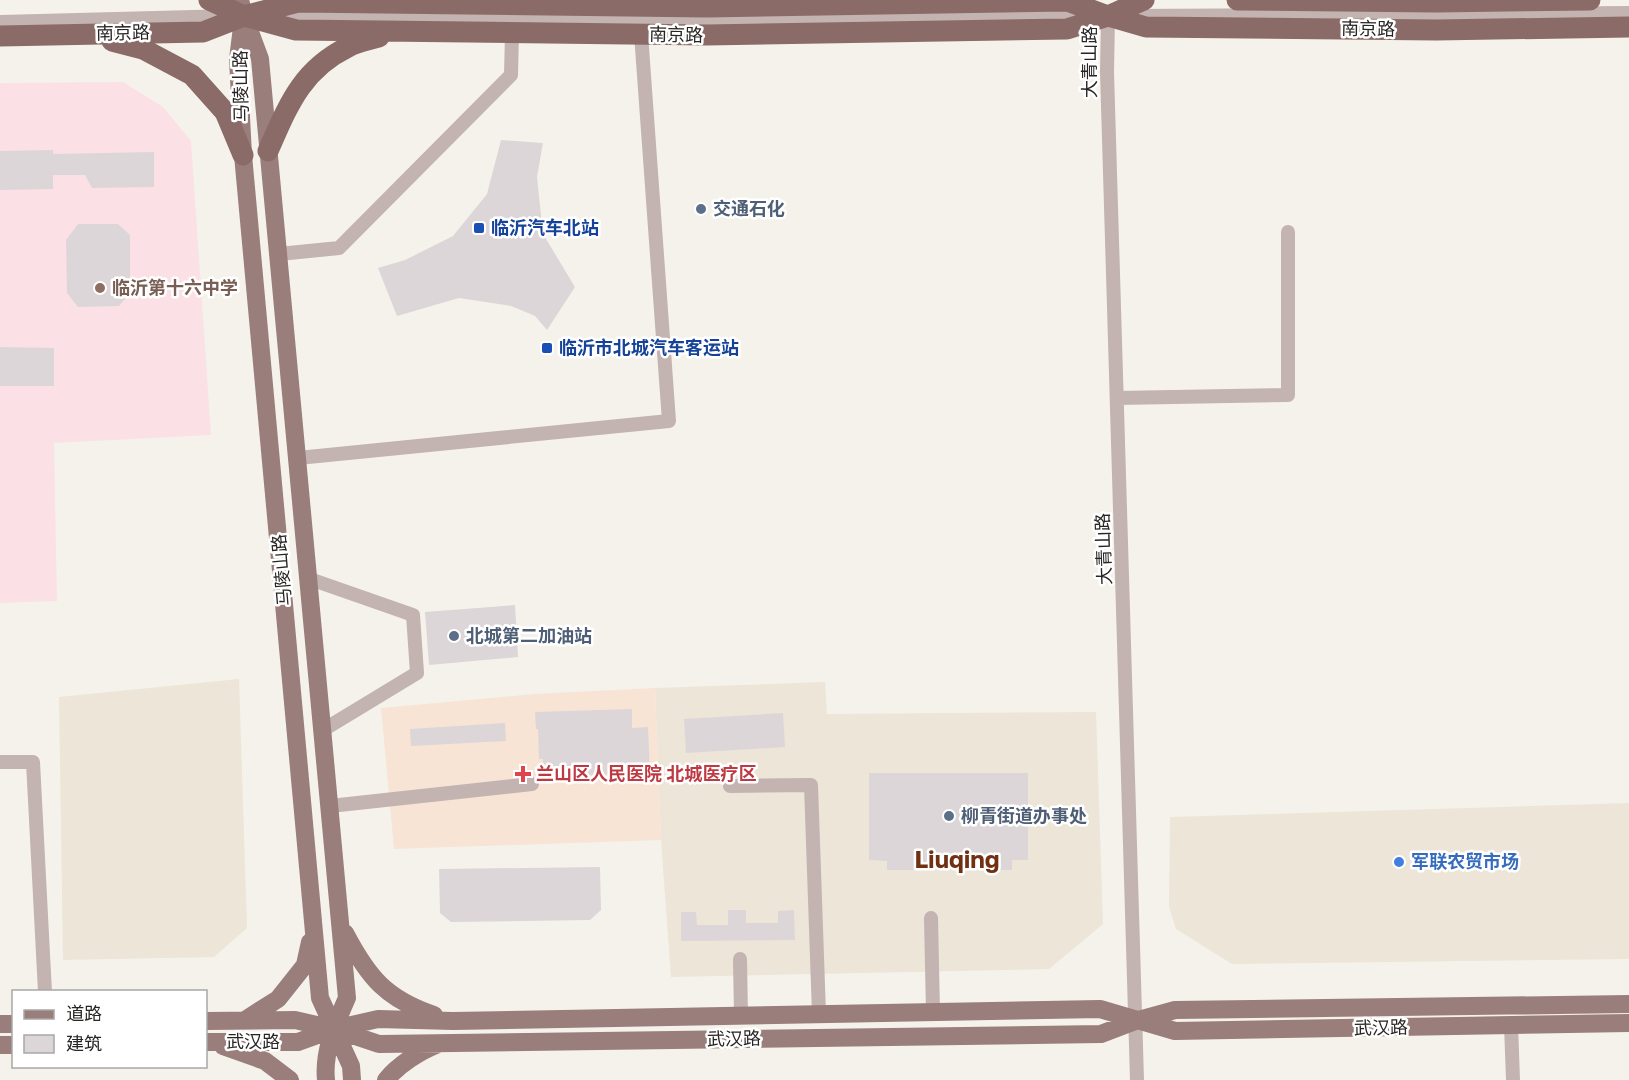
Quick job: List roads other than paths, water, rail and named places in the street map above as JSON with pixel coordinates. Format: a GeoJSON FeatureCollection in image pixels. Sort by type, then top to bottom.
{"type":"FeatureCollection","features":[{"type":"Feature","properties":{"kind":"highway","name":"南京路"},"geometry":{"type":"LineString","coordinates":[[209,0],[243,5],[298,2],[707,7],[1067,1],[1146,27],[1436,30],[1629,27]]}},
{"type":"Feature","properties":{"kind":"highway","name":"南京路"},"geometry":{"type":"LineString","coordinates":[[243,5],[296,30],[707,35],[1066,29],[1108,16],[1144,0]]}},
{"type":"Feature","properties":{"kind":"highway","name":"南京路"},"geometry":{"type":"LineString","coordinates":[[1237,0],[1436,2],[1590,0]]}},
{"type":"Feature","properties":{"kind":"highway","name":"南京路"},"geometry":{"type":"LineString","coordinates":[[0,36],[203,32],[243,5]]}},
{"type":"Feature","properties":{"kind":"highway"},"geometry":{"type":"LineString","coordinates":[[268,151],[289,104],[311,71],[348,46],[398,31]]}},
{"type":"Feature","properties":{"kind":"highway"},"geometry":{"type":"LineString","coordinates":[[85,34],[143,49],[192,75],[225,112],[243,155]]}},
{"type":"Feature","properties":{"kind":"main road","name":"马陵山路"},"geometry":{"type":"LineString","coordinates":[[243,5],[260,59],[310,579],[347,998],[334,1029],[324,1067],[326,1080]]}},
{"type":"Feature","properties":{"kind":"main road","name":"马陵山路"},"geometry":{"type":"LineString","coordinates":[[243,5],[237,59],[243,155],[320,998],[351,1066],[352,1080]]}},
{"type":"Feature","properties":{"kind":"main road"},"geometry":{"type":"LineString","coordinates":[[245,1020],[278,999],[305,965],[314,922]]}},
{"type":"Feature","properties":{"kind":"main road"},"geometry":{"type":"LineString","coordinates":[[341,926],[361,963],[384,989],[412,1007],[453,1021]]}},
{"type":"Feature","properties":{"kind":"main road","name":"武汉路"},"geometry":{"type":"LineString","coordinates":[[207,1021],[295,1020],[334,1029],[379,1044],[1101,1034],[1135,1021],[1175,1010],[1629,1004]]}},
{"type":"Feature","properties":{"kind":"main road","name":"武汉路"},"geometry":{"type":"LineString","coordinates":[[209,1042],[298,1042],[334,1029],[378,1019],[453,1021],[1100,1009],[1175,1031],[1629,1023]]}},
{"type":"Feature","properties":{"kind":"main road"},"geometry":{"type":"LineString","coordinates":[[209,1042],[265,1062],[290,1080]]}},
{"type":"Feature","properties":{"kind":"main road"},"geometry":{"type":"LineString","coordinates":[[386,1080],[426,1049],[441,1042]]}},
{"type":"Feature","properties":{"kind":"street"},"geometry":{"type":"LineString","coordinates":[[0,22],[243,5]]}},
{"type":"Feature","properties":{"kind":"street"},"geometry":{"type":"LineString","coordinates":[[1108,16],[1629,13]]}},
{"type":"Feature","properties":{"kind":"street","name":"大青山路"},"geometry":{"type":"LineString","coordinates":[[1108,16],[1107,72],[1137,1080]]}},
{"type":"Feature","properties":{"kind":"street"},"geometry":{"type":"LineString","coordinates":[[279,254],[339,248],[512,75],[512,33]]}},
{"type":"Feature","properties":{"kind":"street"},"geometry":{"type":"LineString","coordinates":[[298,458],[669,421],[641,34]]}},
{"type":"Feature","properties":{"kind":"street"},"geometry":{"type":"LineString","coordinates":[[1117,398],[1288,394],[1288,232]]}},
{"type":"Feature","properties":{"kind":"street"},"geometry":{"type":"LineString","coordinates":[[310,579],[413,615],[417,673],[323,730]]}},
{"type":"Feature","properties":{"kind":"street"},"geometry":{"type":"LineString","coordinates":[[0,762],[33,762],[45,990]]}},
{"type":"Feature","properties":{"kind":"street"},"geometry":{"type":"LineString","coordinates":[[330,806],[532,784]]}},
{"type":"Feature","properties":{"kind":"street"},"geometry":{"type":"LineString","coordinates":[[730,786],[811,785],[819,1014]]}},
{"type":"Feature","properties":{"kind":"street"},"geometry":{"type":"LineString","coordinates":[[931,918],[933,1012]]}},
{"type":"Feature","properties":{"kind":"street"},"geometry":{"type":"LineString","coordinates":[[740,958],[741,1016]]}},
{"type":"Feature","properties":{"kind":"street"},"geometry":{"type":"LineString","coordinates":[[1511,1025],[1513,1080]]}},
{"type":"Feature","properties":{"kind":"place","name":"交通石化"},"geometry":{"type":"Point","coordinates":[701,209]}},
{"type":"Feature","properties":{"kind":"place","name":"临沂汽车北站"},"geometry":{"type":"Point","coordinates":[479,228]}},
{"type":"Feature","properties":{"kind":"place","name":"临沂第十六中学"},"geometry":{"type":"Point","coordinates":[100,288]}},
{"type":"Feature","properties":{"kind":"place","name":"临沂市北城汽车客运站"},"geometry":{"type":"Point","coordinates":[547,348]}},
{"type":"Feature","properties":{"kind":"place","name":"北城第二加油站"},"geometry":{"type":"Point","coordinates":[454,636]}},
{"type":"Feature","properties":{"kind":"place","name":"兰山区人民医院 北城医疗区"},"geometry":{"type":"Point","coordinates":[523,774]}},
{"type":"Feature","properties":{"kind":"place","name":"柳青街道办事处"},"geometry":{"type":"Point","coordinates":[949,816]}},
{"type":"Feature","properties":{"kind":"place","name":"军联农贸市场"},"geometry":{"type":"Point","coordinates":[1399,862]}},
{"type":"Feature","properties":{"kind":"district","name":"Liuqing"},"geometry":{"type":"Point","coordinates":[957,860]}}]}
